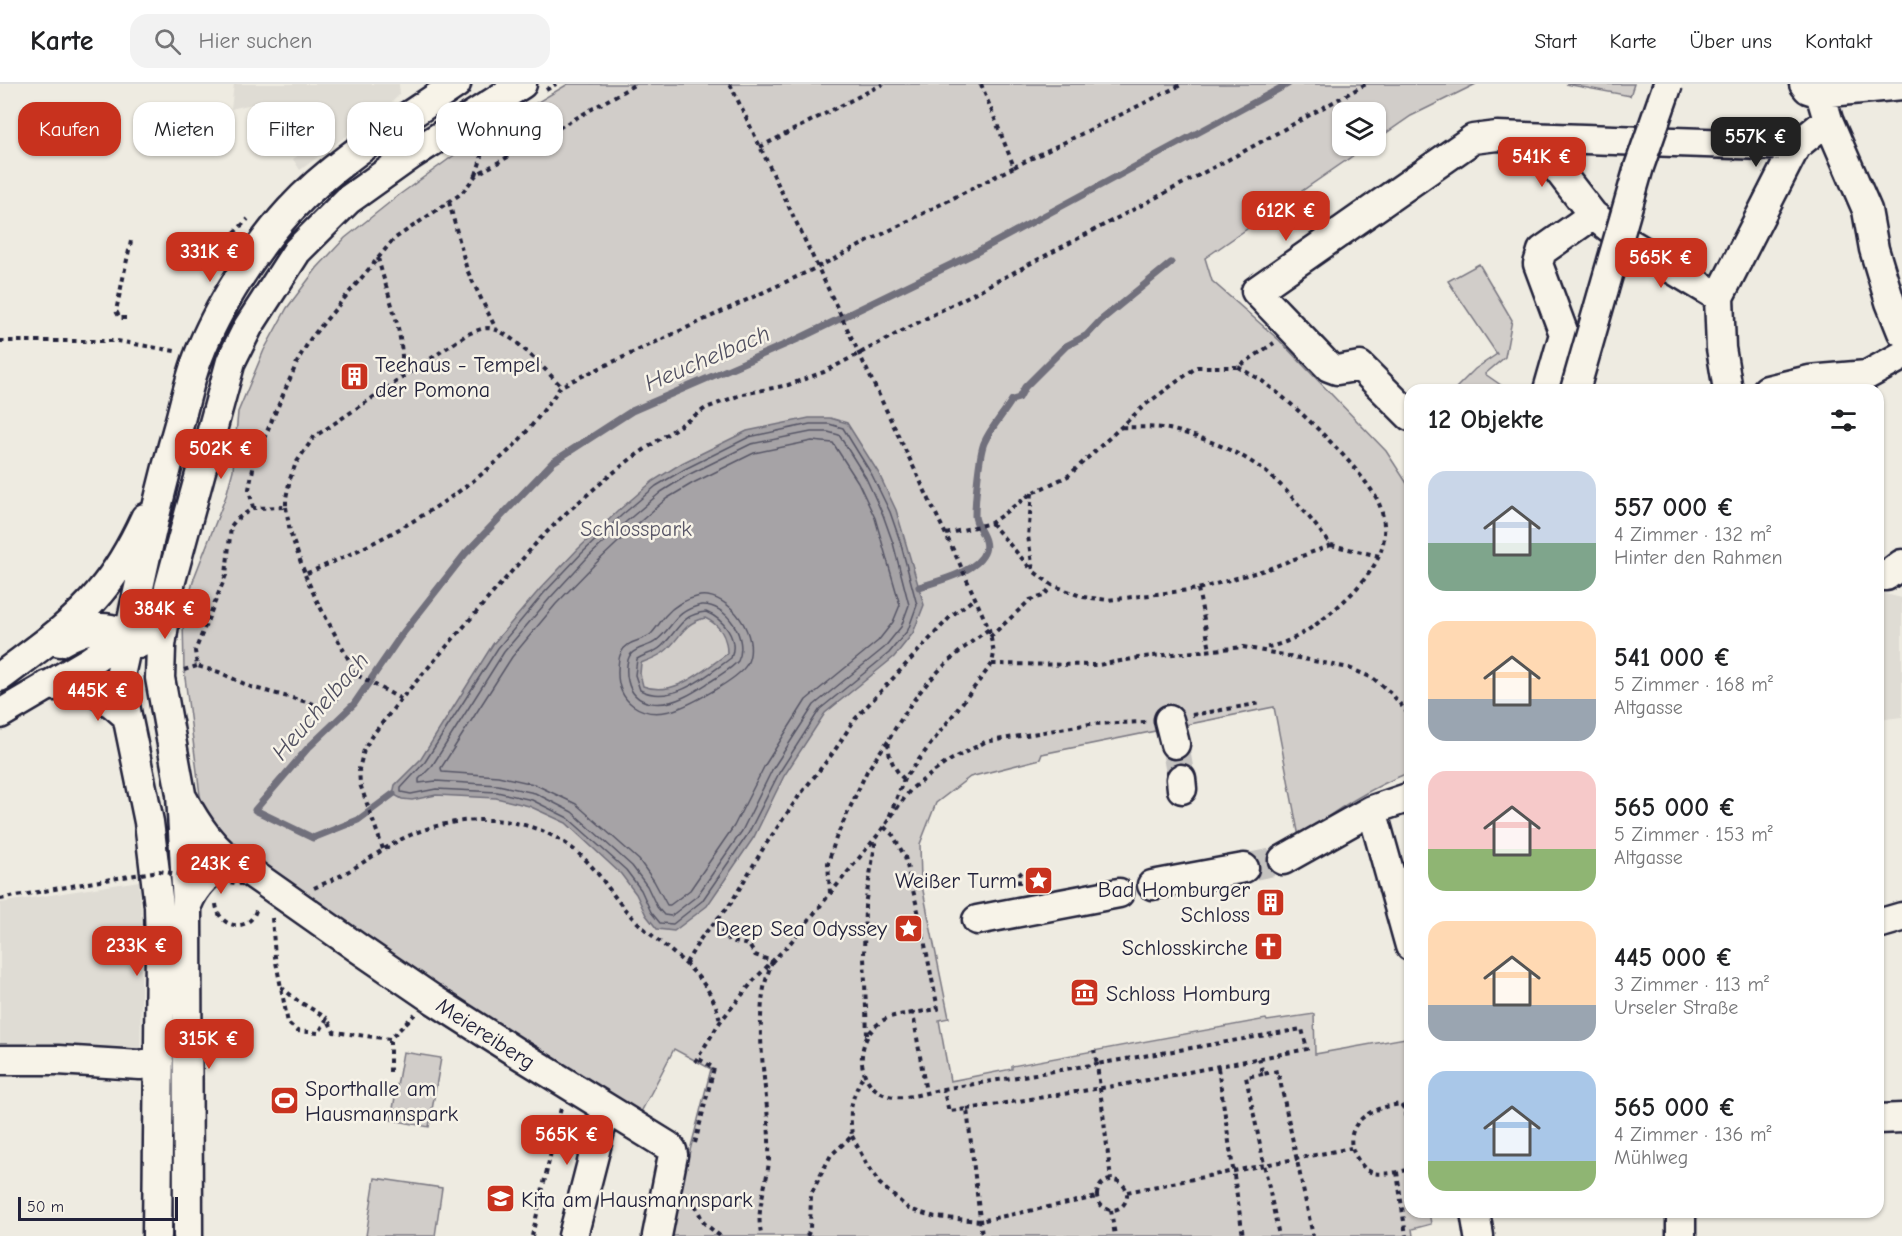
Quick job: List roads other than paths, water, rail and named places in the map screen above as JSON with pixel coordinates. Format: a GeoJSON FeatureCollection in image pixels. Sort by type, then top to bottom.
{"type":"FeatureCollection","features":[{"type":"Feature","properties":{"kind":"street"},"geometry":{"type":"LineString","coordinates":[[412,102],[417,84]]}},
{"type":"Feature","properties":{"kind":"street"},"geometry":{"type":"LineString","coordinates":[[1577,384],[1640,167],[1668,84]]}},
{"type":"Feature","properties":{"kind":"street"},"geometry":{"type":"LineString","coordinates":[[1817,99],[1902,85]]}},
{"type":"Feature","properties":{"kind":"street"},"geometry":{"type":"LineString","coordinates":[[423,102],[443,86]]}},
{"type":"Feature","properties":{"kind":"street"},"geometry":{"type":"LineString","coordinates":[[443,86],[456,99],[479,103],[520,92]]}},
{"type":"Feature","properties":{"kind":"street"},"geometry":{"type":"LineString","coordinates":[[427,146],[439,131],[444,114],[443,86]]}},
{"type":"Feature","properties":{"kind":"street"},"geometry":{"type":"LineString","coordinates":[[188,1236],[187,904],[181,794],[170,670],[161,646],[169,588],[231,361],[248,327],[297,251],[348,200],[427,146],[520,92]]}},
{"type":"Feature","properties":{"kind":"street"},"geometry":{"type":"LineString","coordinates":[[1727,384],[1721,348],[1719,297],[1796,146],[1817,99]]}},
{"type":"Feature","properties":{"kind":"street"},"geometry":{"type":"LineString","coordinates":[[1817,99],[1866,210],[1874,249],[1902,332]]}},
{"type":"Feature","properties":{"kind":"street"},"geometry":{"type":"LineString","coordinates":[[1404,410],[1360,366],[1336,370],[1329,366],[1256,291],[1473,139],[1497,136],[1796,146]]}},
{"type":"Feature","properties":{"kind":"street"},"geometry":{"type":"LineString","coordinates":[[1545,138],[1548,157],[1593,215],[1626,241],[1719,297]]}},
{"type":"Feature","properties":{"kind":"street"},"geometry":{"type":"LineString","coordinates":[[157,1236],[159,906],[149,822],[120,686],[121,672],[161,487],[199,356],[218,313],[250,264],[291,209],[353,156]]}},
{"type":"Feature","properties":{"kind":"street"},"geometry":{"type":"LineString","coordinates":[[1550,384],[1564,334],[1538,264],[1542,251],[1593,215]]}},
{"type":"Feature","properties":{"kind":"street"},"geometry":{"type":"LineString","coordinates":[[1793,384],[1809,380],[1867,375],[1902,356]]}},
{"type":"Feature","properties":{"kind":"street"},"geometry":{"type":"LineString","coordinates":[[1,676],[72,620],[99,593],[140,529],[161,487]]}},
{"type":"Feature","properties":{"kind":"street"},"geometry":{"type":"LineString","coordinates":[[0,714],[90,661],[129,635],[156,609],[169,588]]}},
{"type":"Feature","properties":{"kind":"street"},"geometry":{"type":"LineString","coordinates":[[1,676],[70,636],[93,627],[107,628],[129,635],[170,670]]}},
{"type":"Feature","properties":{"kind":"street"},"geometry":{"type":"LineString","coordinates":[[47,685],[84,688],[109,700],[127,716]]}},
{"type":"Feature","properties":{"kind":"street","name":"Meiereiberg"},"geometry":{"type":"LineString","coordinates":[[181,794],[200,827],[231,861],[431,998],[565,1083],[656,1137],[672,1150],[673,1155],[657,1236]]}},
{"type":"Feature","properties":{"kind":"street"},"geometry":{"type":"LineString","coordinates":[[1283,861],[1372,810],[1404,799]]}},
{"type":"Feature","properties":{"kind":"street"},"geometry":{"type":"LineString","coordinates":[[1372,810],[1404,925]]}},
{"type":"Feature","properties":{"kind":"street"},"geometry":{"type":"LineString","coordinates":[[187,904],[192,893],[205,878],[220,865],[231,861]]}},
{"type":"Feature","properties":{"kind":"street"},"geometry":{"type":"LineString","coordinates":[[1152,885],[1244,868]]}},
{"type":"Feature","properties":{"kind":"street"},"geometry":{"type":"LineString","coordinates":[[977,920],[1119,893]]}},
{"type":"Feature","properties":{"kind":"street"},"geometry":{"type":"LineString","coordinates":[[1884,922],[1902,917]]}},
{"type":"Feature","properties":{"kind":"street"},"geometry":{"type":"LineString","coordinates":[[0,1060],[58,1060],[140,1065],[159,1061]]}},
{"type":"Feature","properties":{"kind":"street"},"geometry":{"type":"LineString","coordinates":[[573,1236],[606,1108]]}},
{"type":"Feature","properties":{"kind":"street"},"geometry":{"type":"LineString","coordinates":[[1884,1119],[1902,1118]]}},
{"type":"Feature","properties":{"kind":"street"},"geometry":{"type":"LineString","coordinates":[[1476,1218],[1479,1236]]}},
{"type":"Feature","properties":{"kind":"street"},"geometry":{"type":"LineString","coordinates":[[1681,1218],[1681,1236]]}},
{"type":"Feature","properties":{"kind":"water"},"geometry":{"type":"Polygon","coordinates":[[[809,418],[830,418],[847,423],[878,472],[896,510],[924,605],[913,633],[894,657],[825,713],[784,776],[754,837],[707,906],[674,931],[657,929],[621,874],[566,823],[529,806],[496,798],[436,795],[412,800],[402,799],[393,794],[395,785],[421,759],[493,644],[578,549],[653,481],[682,463],[747,431],[809,418]],[[705,618],[691,624],[664,652],[641,663],[640,674],[643,686],[655,689],[677,685],[727,654],[724,637],[719,628],[705,618]]]}},
{"type":"Feature","properties":{"kind":"waterway","name":"Heuchelbach"},"geometry":{"type":"LineString","coordinates":[[393,794],[358,820],[313,838],[255,810],[308,748],[354,704],[400,637],[465,554],[553,462],[632,411],[798,339],[975,253],[1288,84]]}},
{"type":"Feature","properties":{"kind":"waterway"},"geometry":{"type":"LineString","coordinates":[[919,587],[966,570],[974,565],[985,551],[984,537],[975,516],[980,458],[987,437],[1012,400],[1019,398],[1025,387],[1066,346],[1087,335],[1100,321],[1171,263]]}},
{"type":"Feature","properties":{"kind":"tunnel"},"geometry":{"type":"LineString","coordinates":[[1175,744],[1181,779]]}},
{"type":"Feature","properties":{"kind":"tunnel"},"geometry":{"type":"LineString","coordinates":[[1244,868],[1283,860]]}},
{"type":"Feature","properties":{"kind":"place","name":"Teehaus - Tempel der Pomona"},"geometry":{"type":"Point","coordinates":[354,377]}},
{"type":"Feature","properties":{"kind":"place","name":"Weißer Turm"},"geometry":{"type":"Point","coordinates":[1038,880]}},
{"type":"Feature","properties":{"kind":"place","name":"Bad Homburger Schloss"},"geometry":{"type":"Point","coordinates":[1271,902]}},
{"type":"Feature","properties":{"kind":"place","name":"Deep Sea Odyssey"},"geometry":{"type":"Point","coordinates":[908,928]}},
{"type":"Feature","properties":{"kind":"place","name":"Schlosskirche"},"geometry":{"type":"Point","coordinates":[1269,947]}},
{"type":"Feature","properties":{"kind":"place","name":"Schloss Homburg"},"geometry":{"type":"Point","coordinates":[1085,993]}},
{"type":"Feature","properties":{"kind":"place","name":"Sporthalle am Hausmannspark"},"geometry":{"type":"Point","coordinates":[284,1101]}},
{"type":"Feature","properties":{"kind":"place","name":"Kita am Hausmannspark"},"geometry":{"type":"Point","coordinates":[500,1199]}},
{"type":"Feature","properties":{"kind":"park label","name":"Schlosspark"},"geometry":{"type":"Point","coordinates":[636,528]}}]}
